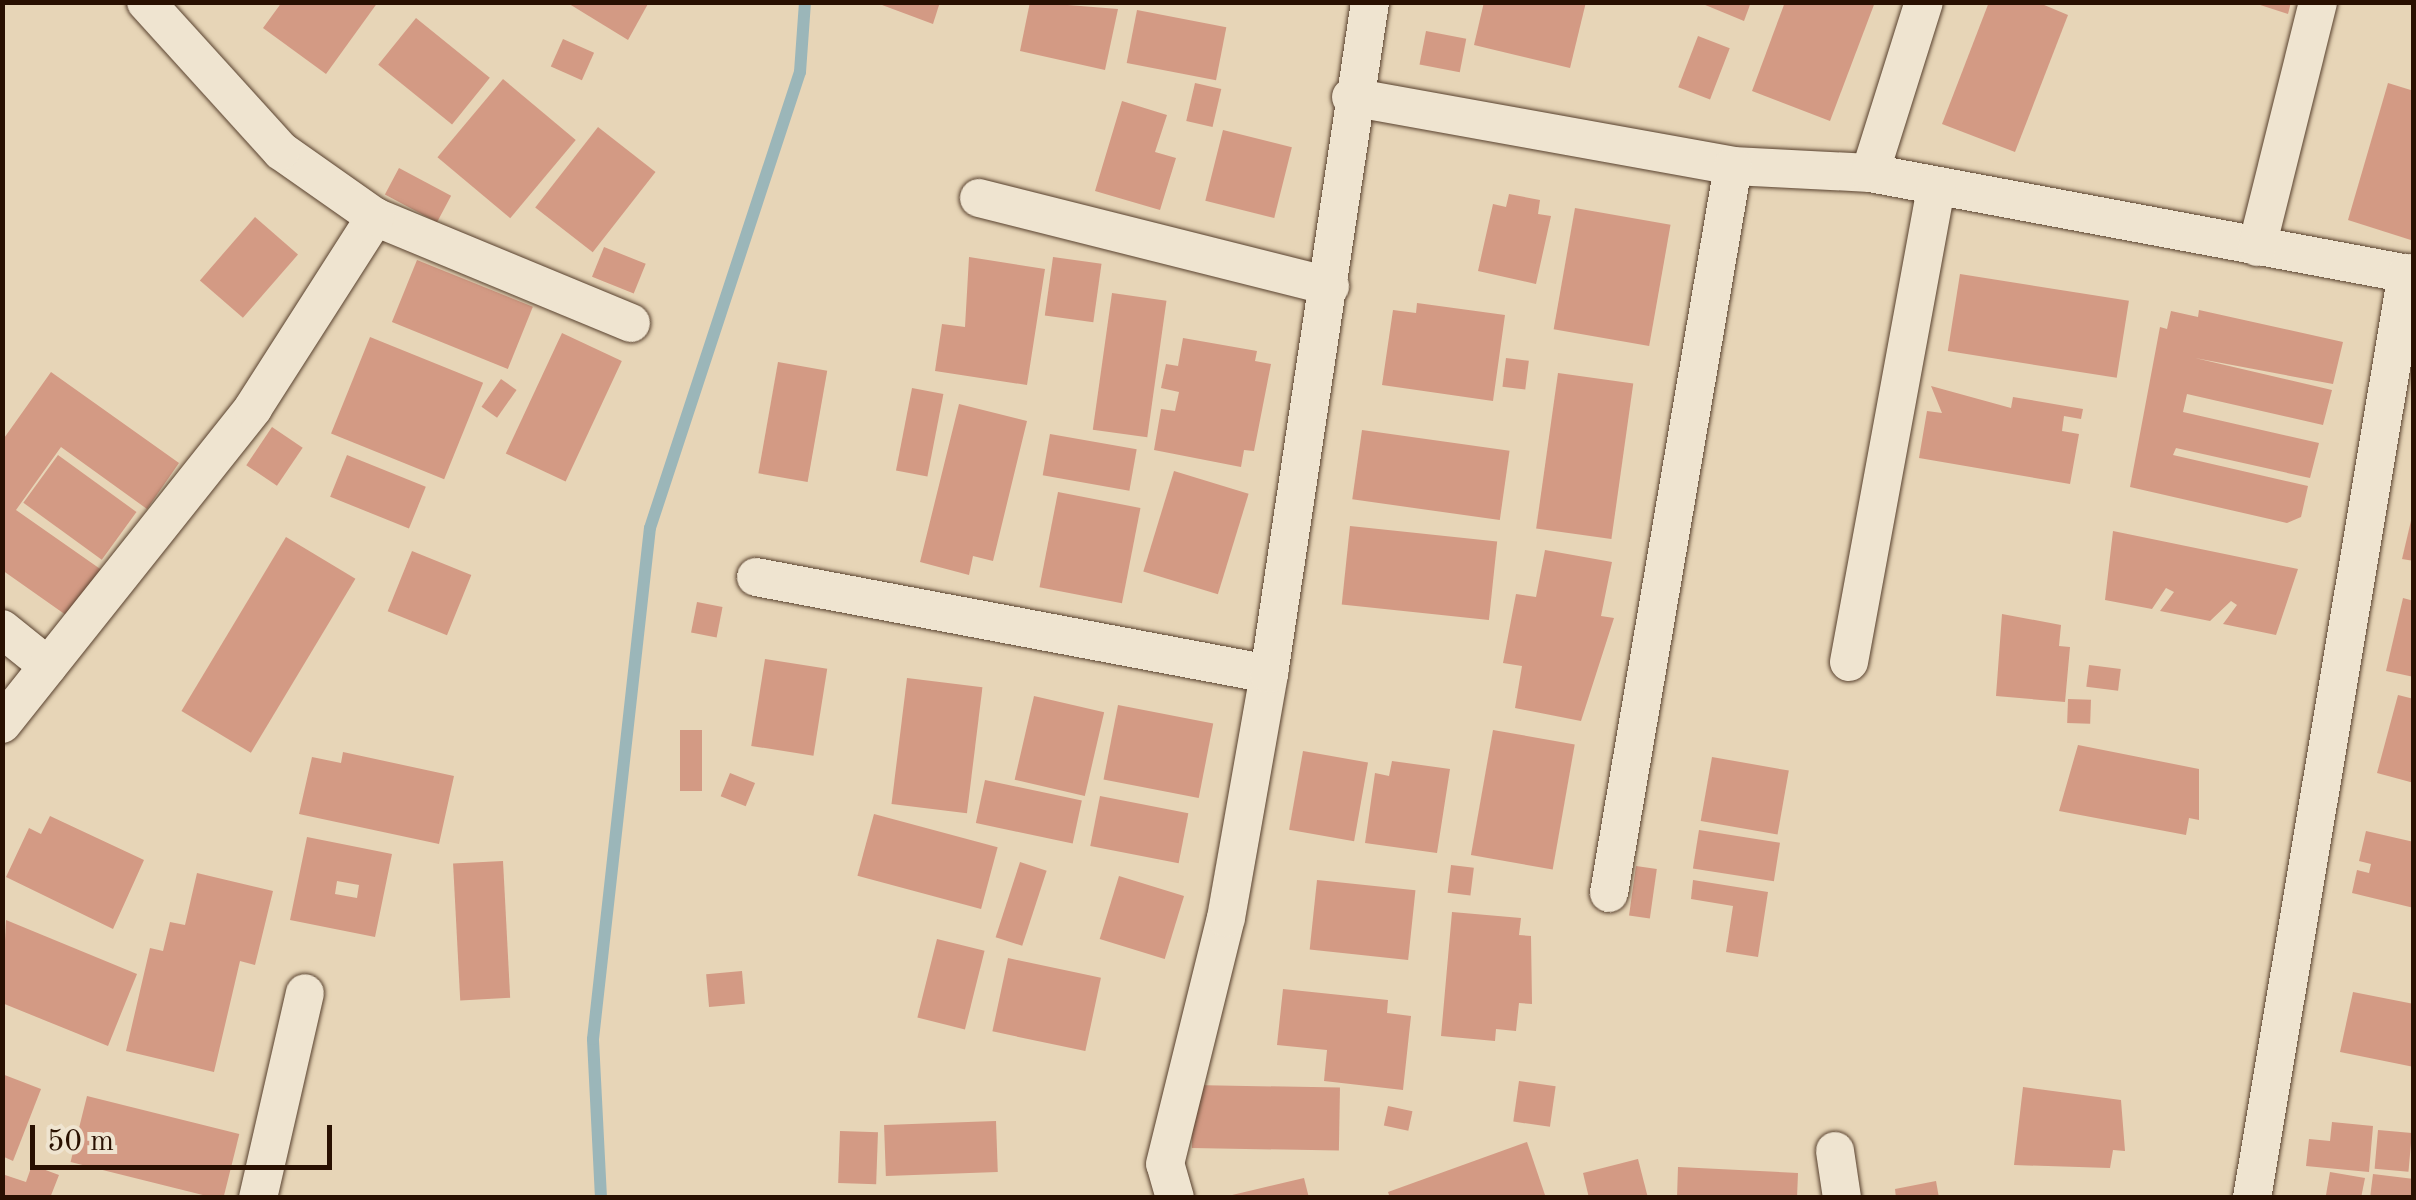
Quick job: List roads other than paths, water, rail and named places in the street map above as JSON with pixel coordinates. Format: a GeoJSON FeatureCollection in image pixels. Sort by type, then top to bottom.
{"type":"FeatureCollection","features":[{"type":"Feature","properties":{"kind":"street"},"geometry":{"type":"LineString","coordinates":[[146,2],[281,151],[374,218],[632,322]]}},
{"type":"Feature","properties":{"kind":"street"},"geometry":{"type":"LineString","coordinates":[[1175,1198],[1166,1164],[1226,918],[1269,674],[1330,286],[1351,97],[1370,2]]}},
{"type":"Feature","properties":{"kind":"street"},"geometry":{"type":"LineString","coordinates":[[1870,173],[1924,2]]}},
{"type":"Feature","properties":{"kind":"street"},"geometry":{"type":"LineString","coordinates":[[2257,247],[2318,2]]}},
{"type":"Feature","properties":{"kind":"street"},"geometry":{"type":"LineString","coordinates":[[1351,97],[1733,166],[1870,173],[2410,274],[2252,1198]]}},
{"type":"Feature","properties":{"kind":"street"},"geometry":{"type":"LineString","coordinates":[[1609,893],[1733,166]]}},
{"type":"Feature","properties":{"kind":"street"},"geometry":{"type":"LineString","coordinates":[[1848,662],[1936,186]]}},
{"type":"Feature","properties":{"kind":"street"},"geometry":{"type":"LineString","coordinates":[[980,198],[1330,286]]}},
{"type":"Feature","properties":{"kind":"street"},"geometry":{"type":"LineString","coordinates":[[2,724],[253,408],[374,218]]}},
{"type":"Feature","properties":{"kind":"street"},"geometry":{"type":"LineString","coordinates":[[756,577],[1269,674]]}},
{"type":"Feature","properties":{"kind":"street"},"geometry":{"type":"LineString","coordinates":[[2,629],[48,666]]}},
{"type":"Feature","properties":{"kind":"street"},"geometry":{"type":"LineString","coordinates":[[258,1198],[305,993]]}},
{"type":"Feature","properties":{"kind":"street"},"geometry":{"type":"LineString","coordinates":[[1836,1151],[1842,1198]]}},
{"type":"Feature","properties":{"kind":"waterway"},"geometry":{"type":"LineString","coordinates":[[601,1198],[593,1039],[650,528],[800,72],[805,2]]}}]}
